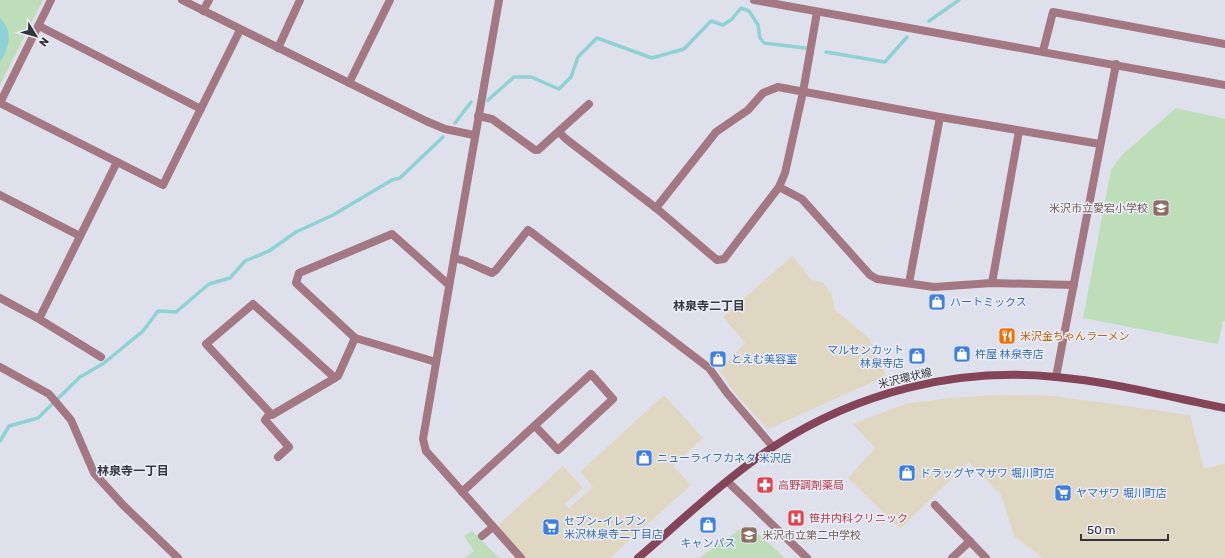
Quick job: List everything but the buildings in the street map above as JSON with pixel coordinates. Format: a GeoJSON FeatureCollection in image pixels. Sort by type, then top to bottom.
{"type":"FeatureCollection","features":[{"type":"Feature","properties":{"kind":"main road","name":"米沢環状線"},"geometry":{"type":"LineString","coordinates":[[638,558],[728,482],[773,447],[826,417],[899,390],[950,379],[977,376],[1056,376],[1225,408]]}},
{"type":"Feature","properties":{"kind":"street"},"geometry":{"type":"LineString","coordinates":[[51,0],[0,104],[163,185],[240,30]]}},
{"type":"Feature","properties":{"kind":"street"},"geometry":{"type":"LineString","coordinates":[[182,0],[426,121],[445,129],[474,135]]}},
{"type":"Feature","properties":{"kind":"street"},"geometry":{"type":"LineString","coordinates":[[203,11],[209,0]]}},
{"type":"Feature","properties":{"kind":"street"},"geometry":{"type":"LineString","coordinates":[[278,48],[300,0]]}},
{"type":"Feature","properties":{"kind":"street"},"geometry":{"type":"LineString","coordinates":[[349,83],[390,0]]}},
{"type":"Feature","properties":{"kind":"street"},"geometry":{"type":"LineString","coordinates":[[499,0],[474,135],[423,440],[426,451],[521,558]]}},
{"type":"Feature","properties":{"kind":"street"},"geometry":{"type":"LineString","coordinates":[[754,0],[1116,64],[1225,85]]}},
{"type":"Feature","properties":{"kind":"street"},"geometry":{"type":"LineString","coordinates":[[559,132],[656,208],[717,260],[724,259],[779,187],[786,173],[803,92],[817,12]]}},
{"type":"Feature","properties":{"kind":"street"},"geometry":{"type":"LineString","coordinates":[[1043,51],[1053,12],[1225,44]]}},
{"type":"Feature","properties":{"kind":"street"},"geometry":{"type":"LineString","coordinates":[[38,26],[201,109]]}},
{"type":"Feature","properties":{"kind":"street"},"geometry":{"type":"LineString","coordinates":[[1056,376],[1116,64]]}},
{"type":"Feature","properties":{"kind":"street"},"geometry":{"type":"LineString","coordinates":[[656,208],[716,132],[748,110],[763,93],[778,87],[1019,131],[1100,144]]}},
{"type":"Feature","properties":{"kind":"street"},"geometry":{"type":"LineString","coordinates":[[478,116],[492,119],[534,150],[538,150],[589,104]]}},
{"type":"Feature","properties":{"kind":"street"},"geometry":{"type":"LineString","coordinates":[[909,283],[940,117]]}},
{"type":"Feature","properties":{"kind":"street"},"geometry":{"type":"LineString","coordinates":[[992,283],[1019,131]]}},
{"type":"Feature","properties":{"kind":"street"},"geometry":{"type":"LineString","coordinates":[[38,319],[117,162]]}},
{"type":"Feature","properties":{"kind":"street"},"geometry":{"type":"LineString","coordinates":[[779,187],[802,199],[870,275],[877,279],[942,287],[992,283],[1074,285]]}},
{"type":"Feature","properties":{"kind":"street"},"geometry":{"type":"LineString","coordinates":[[0,195],[80,236]]}},
{"type":"Feature","properties":{"kind":"street"},"geometry":{"type":"LineString","coordinates":[[454,258],[465,261],[492,273],[528,230],[532,232],[709,368],[773,447]]}},
{"type":"Feature","properties":{"kind":"street"},"geometry":{"type":"LineString","coordinates":[[436,362],[356,338],[296,283],[299,273],[392,234],[449,285]]}},
{"type":"Feature","properties":{"kind":"street"},"geometry":{"type":"LineString","coordinates":[[0,298],[101,357]]}},
{"type":"Feature","properties":{"kind":"street"},"geometry":{"type":"LineString","coordinates":[[334,378],[253,304],[206,344],[272,415],[338,376],[356,338]]}},
{"type":"Feature","properties":{"kind":"street"},"geometry":{"type":"LineString","coordinates":[[0,367],[49,394],[71,420],[94,473],[123,505],[178,558]]}},
{"type":"Feature","properties":{"kind":"street"},"geometry":{"type":"LineString","coordinates":[[462,492],[591,374],[613,399],[558,450],[535,426]]}},
{"type":"Feature","properties":{"kind":"street"},"geometry":{"type":"LineString","coordinates":[[270,413],[265,420],[289,446],[278,457]]}},
{"type":"Feature","properties":{"kind":"street"},"geometry":{"type":"LineString","coordinates":[[728,482],[807,558]]}},
{"type":"Feature","properties":{"kind":"street"},"geometry":{"type":"LineString","coordinates":[[935,505],[986,558]]}},
{"type":"Feature","properties":{"kind":"street"},"geometry":{"type":"LineString","coordinates":[[482,536],[493,527]]}},
{"type":"Feature","properties":{"kind":"street"},"geometry":{"type":"LineString","coordinates":[[952,558],[970,541]]}},
{"type":"Feature","properties":{"kind":"shaded area"},"geometry":{"type":"Polygon","coordinates":[[[792,256],[812,280],[822,282],[832,294],[834,309],[869,338],[886,376],[768,429],[733,391],[720,371],[745,343],[723,317],[792,256]]]}},
{"type":"Feature","properties":{"kind":"shaded area"},"geometry":{"type":"Polygon","coordinates":[[[664,395],[703,438],[673,466],[691,485],[610,558],[526,558],[497,526],[563,466],[583,488],[565,504],[569,508],[593,487],[580,472],[664,395]]]}},
{"type":"Feature","properties":{"kind":"shaded area"},"geometry":{"type":"Polygon","coordinates":[[[994,395],[1054,396],[1190,415],[1204,469],[1225,463],[1225,558],[1043,558],[1014,536],[1001,495],[969,462],[900,529],[848,478],[875,448],[853,424],[905,404],[949,398],[994,395]]]}},
{"type":"Feature","properties":{"kind":"green space"},"geometry":{"type":"Polygon","coordinates":[[[0,0],[43,0],[0,85],[0,0]]]}},
{"type":"Feature","properties":{"kind":"green space","name":"米沢市立愛宕小学校"},"geometry":{"type":"Polygon","coordinates":[[[1176,108],[1225,119],[1225,321],[1223,321],[1218,344],[1083,318],[1111,170],[1122,155],[1176,108]]]}},
{"type":"Feature","properties":{"kind":"green space"},"geometry":{"type":"Polygon","coordinates":[[[746,525],[761,536],[785,558],[699,558],[746,525]]]}},
{"type":"Feature","properties":{"kind":"green space"},"geometry":{"type":"Polygon","coordinates":[[[472,531],[499,558],[465,558],[474,551],[464,536],[472,531]]]}},
{"type":"Feature","properties":{"kind":"water"},"geometry":{"type":"Polygon","coordinates":[[[0,18],[7,28],[9,39],[6,51],[0,62],[0,18]]]}},
{"type":"Feature","properties":{"kind":"waterway"},"geometry":{"type":"LineString","coordinates":[[929,21],[959,0]]}},
{"type":"Feature","properties":{"kind":"waterway"},"geometry":{"type":"LineString","coordinates":[[488,100],[514,77],[531,77],[559,89],[571,77],[578,57],[597,38],[652,58],[684,49],[711,21],[723,25],[732,19],[741,8],[749,11],[758,25],[760,38],[764,43],[805,48]]}},
{"type":"Feature","properties":{"kind":"waterway"},"geometry":{"type":"LineString","coordinates":[[826,52],[885,62],[907,37]]}},
{"type":"Feature","properties":{"kind":"waterway"},"geometry":{"type":"LineString","coordinates":[[455,123],[471,102]]}},
{"type":"Feature","properties":{"kind":"waterway"},"geometry":{"type":"LineString","coordinates":[[0,441],[9,426],[38,418],[80,377],[104,363],[143,331],[158,311],[176,312],[209,284],[230,278],[245,261],[269,251],[296,232],[333,215],[392,180],[400,178],[443,137]]}},
{"type":"Feature","properties":{"kind":"place","name":"米沢市立愛宕小学校"},"geometry":{"type":"Point","coordinates":[1161,208]}},
{"type":"Feature","properties":{"kind":"place","name":"ハートミックス"},"geometry":{"type":"Point","coordinates":[937,302]}},
{"type":"Feature","properties":{"kind":"place","name":"米沢金ちゃんラーメン"},"geometry":{"type":"Point","coordinates":[1007,336]}},
{"type":"Feature","properties":{"kind":"place","name":"杵屋 林泉寺店"},"geometry":{"type":"Point","coordinates":[962,354]}},
{"type":"Feature","properties":{"kind":"place","name":"マルセンカット 林泉寺店"},"geometry":{"type":"Point","coordinates":[917,356]}},
{"type":"Feature","properties":{"kind":"place","name":"とえむ美容室"},"geometry":{"type":"Point","coordinates":[718,359]}},
{"type":"Feature","properties":{"kind":"place","name":"ニューライフカネタ 米沢店"},"geometry":{"type":"Point","coordinates":[644,458]}},
{"type":"Feature","properties":{"kind":"place","name":"ドラッグヤマザワ 堀川町店"},"geometry":{"type":"Point","coordinates":[907,473]}},
{"type":"Feature","properties":{"kind":"place","name":"高野調剤薬局"},"geometry":{"type":"Point","coordinates":[765,485]}},
{"type":"Feature","properties":{"kind":"place","name":"ヤマザワ 堀川町店"},"geometry":{"type":"Point","coordinates":[1063,493]}},
{"type":"Feature","properties":{"kind":"place","name":"笹井内科クリニック"},"geometry":{"type":"Point","coordinates":[796,518]}},
{"type":"Feature","properties":{"kind":"place","name":"キャンパス"},"geometry":{"type":"Point","coordinates":[708,525]}},
{"type":"Feature","properties":{"kind":"place","name":"セブン-イレブン 米沢林泉寺二丁目店"},"geometry":{"type":"Point","coordinates":[551,527]}},
{"type":"Feature","properties":{"kind":"place","name":"米沢市立第二中学校"},"geometry":{"type":"Point","coordinates":[749,535]}},
{"type":"Feature","properties":{"kind":"district","name":"林泉寺二丁目"},"geometry":{"type":"Point","coordinates":[709,306]}},
{"type":"Feature","properties":{"kind":"district","name":"林泉寺一丁目"},"geometry":{"type":"Point","coordinates":[133,471]}}]}
